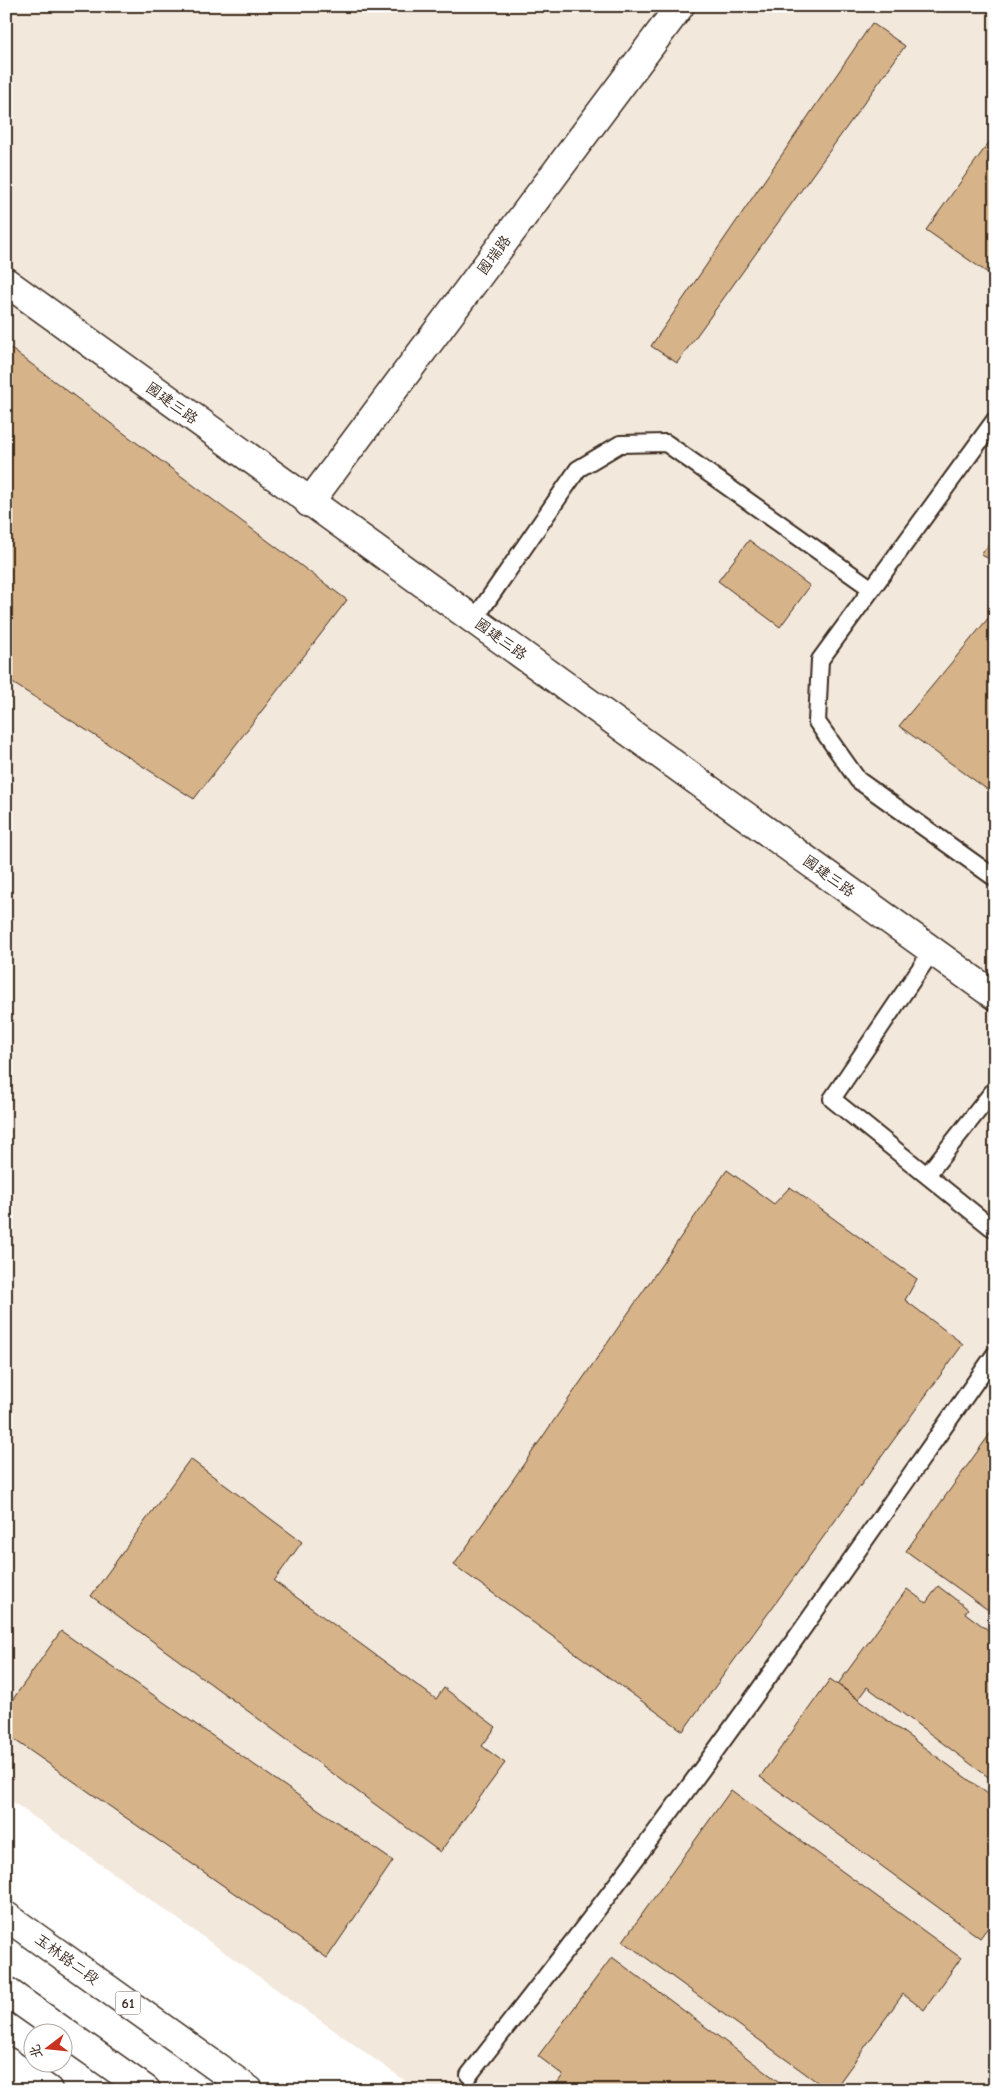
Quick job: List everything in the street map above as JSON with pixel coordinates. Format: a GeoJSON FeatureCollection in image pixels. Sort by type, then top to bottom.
{"type":"FeatureCollection","features":[{"type":"Feature","properties":{"kind":"main road","name":"國瑞路"},"geometry":{"type":"LineString","coordinates":[[309,503],[680,6]]}},
{"type":"Feature","properties":{"kind":"main road","name":"國建三路"},"geometry":{"type":"LineString","coordinates":[[6,282],[309,503],[995,996]]}},
{"type":"Feature","properties":{"kind":"main road","name":"玉林路二段"},"geometry":{"type":"LineString","coordinates":[[6,1916],[249,2090]]}},
{"type":"Feature","properties":{"kind":"main road"},"geometry":{"type":"LineString","coordinates":[[6,1990],[146,2090]]}},
{"type":"Feature","properties":{"kind":"main road"},"geometry":{"type":"LineString","coordinates":[[6,2061],[48,2090]]}},
{"type":"Feature","properties":{"kind":"lane"},"geometry":{"type":"LineString","coordinates":[[995,420],[820,660],[817,722],[858,780],[995,878]]}},
{"type":"Feature","properties":{"kind":"lane"},"geometry":{"type":"LineString","coordinates":[[474,620],[578,469],[620,444],[666,443],[872,589]]}},
{"type":"Feature","properties":{"kind":"lane"},"geometry":{"type":"LineString","coordinates":[[932,951],[832,1099],[991,1226],[995,1222]]}},
{"type":"Feature","properties":{"kind":"lane"},"geometry":{"type":"LineString","coordinates":[[927,1175],[995,1089]]}},
{"type":"Feature","properties":{"kind":"lane"},"geometry":{"type":"LineString","coordinates":[[469,2075],[610,1894],[689,1787],[807,1624],[995,1354]]}},
{"type":"Feature","properties":{"kind":"shaded area"},"geometry":{"type":"Polygon","coordinates":[[[6,6],[995,6],[995,2090],[418,2090],[6,1797],[6,6]]]}},
{"type":"Feature","properties":{"kind":"building"},"geometry":{"type":"Polygon","coordinates":[[[872,23],[905,46],[677,363],[651,346],[872,23]]]}},
{"type":"Feature","properties":{"kind":"building"},"geometry":{"type":"Polygon","coordinates":[[[995,134],[995,278],[926,230],[995,134]]]}},
{"type":"Feature","properties":{"kind":"building"},"geometry":{"type":"Polygon","coordinates":[[[6,345],[347,600],[194,799],[11,682],[6,694],[6,345]]]}},
{"type":"Feature","properties":{"kind":"building"},"geometry":{"type":"Polygon","coordinates":[[[995,536],[995,561],[981,555],[995,536]]]}},
{"type":"Feature","properties":{"kind":"building"},"geometry":{"type":"Polygon","coordinates":[[[749,540],[810,586],[780,627],[718,581],[749,540]]]}},
{"type":"Feature","properties":{"kind":"building"},"geometry":{"type":"Polygon","coordinates":[[[995,610],[995,795],[899,726],[995,610]]]}},
{"type":"Feature","properties":{"kind":"building"},"geometry":{"type":"Polygon","coordinates":[[[727,1170],[774,1204],[790,1187],[917,1279],[905,1300],[963,1344],[683,1731],[454,1565],[727,1170]]]}},
{"type":"Feature","properties":{"kind":"building"},"geometry":{"type":"Polygon","coordinates":[[[995,1427],[995,1615],[906,1551],[995,1427]]]}},
{"type":"Feature","properties":{"kind":"building"},"geometry":{"type":"Polygon","coordinates":[[[190,1459],[302,1542],[274,1581],[436,1699],[444,1688],[496,1727],[482,1746],[505,1763],[440,1852],[91,1596],[190,1459]]]}},
{"type":"Feature","properties":{"kind":"building"},"geometry":{"type":"Polygon","coordinates":[[[938,1586],[968,1609],[965,1613],[995,1635],[995,1782],[867,1687],[858,1699],[838,1684],[907,1589],[926,1603],[938,1586]]]}},
{"type":"Feature","properties":{"kind":"building"},"geometry":{"type":"Polygon","coordinates":[[[61,1631],[393,1861],[327,1958],[6,1734],[6,1709],[61,1631]]]}},
{"type":"Feature","properties":{"kind":"building"},"geometry":{"type":"Polygon","coordinates":[[[830,1679],[995,1799],[995,1918],[980,1938],[760,1777],[830,1679]]]}},
{"type":"Feature","properties":{"kind":"building"},"geometry":{"type":"Polygon","coordinates":[[[731,1790],[961,1958],[924,2010],[903,1994],[834,2090],[828,2090],[623,1941],[731,1790]]]}},
{"type":"Feature","properties":{"kind":"building"},"geometry":{"type":"Polygon","coordinates":[[[612,1957],[790,2090],[552,2090],[563,2075],[538,2056],[612,1957]]]}}]}
